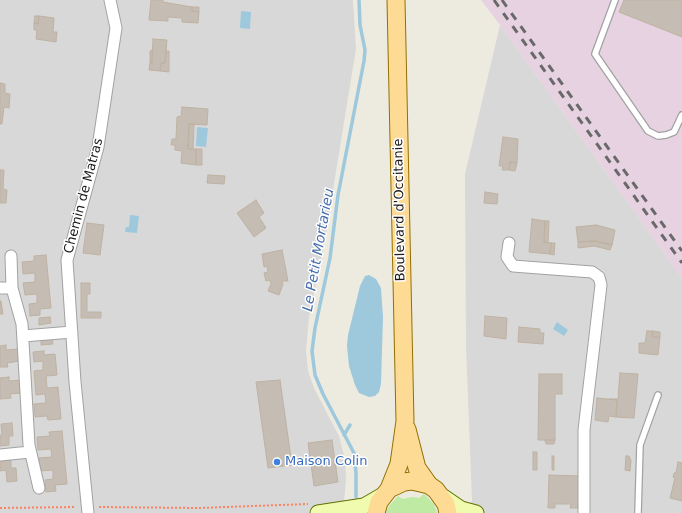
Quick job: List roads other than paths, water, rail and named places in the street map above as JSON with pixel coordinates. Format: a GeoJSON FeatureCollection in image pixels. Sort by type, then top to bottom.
{"type":"FeatureCollection","features":[{"type":"Feature","properties":{"kind":"main road","name":"Boulevard d'Occitanie"},"geometry":{"type":"LineString","coordinates":[[376,513],[379,502],[386,492],[399,464],[405,421],[396,0]]}},
{"type":"Feature","properties":{"kind":"main road","name":"Boulevard d'Occitanie"},"geometry":{"type":"LineString","coordinates":[[405,421],[417,468],[429,485],[442,496]]}},
{"type":"Feature","properties":{"kind":"main road"},"geometry":{"type":"LineString","coordinates":[[316,508],[364,506],[404,482],[421,482],[429,485]]}},
{"type":"Feature","properties":{"kind":"main road"},"geometry":{"type":"LineString","coordinates":[[442,496],[448,513]]}},
{"type":"Feature","properties":{"kind":"main road"},"geometry":{"type":"LineString","coordinates":[[442,496],[455,506],[476,513]]}},
{"type":"Feature","properties":{"kind":"street","name":"Chemin de Matras"},"geometry":{"type":"LineString","coordinates":[[87,510],[67,260],[98,147],[116,28],[110,0]]}},
{"type":"Feature","properties":{"kind":"street"},"geometry":{"type":"LineString","coordinates":[[509,243],[507,257],[513,266],[592,272],[599,277],[601,285],[584,430],[584,513]]}},
{"type":"Feature","properties":{"kind":"street"},"geometry":{"type":"LineString","coordinates":[[12,256],[12,288],[22,324],[30,452],[39,488]]}},
{"type":"Feature","properties":{"kind":"street"},"geometry":{"type":"LineString","coordinates":[[0,288],[12,288]]}},
{"type":"Feature","properties":{"kind":"street"},"geometry":{"type":"LineString","coordinates":[[23,336],[72,332]]}},
{"type":"Feature","properties":{"kind":"street"},"geometry":{"type":"LineString","coordinates":[[0,455],[30,452]]}},
{"type":"Feature","properties":{"kind":"lane"},"geometry":{"type":"LineString","coordinates":[[615,0],[595,54],[648,131],[658,136],[674,132],[682,115]]}},
{"type":"Feature","properties":{"kind":"lane"},"geometry":{"type":"LineString","coordinates":[[638,513],[640,445],[658,395]]}},
{"type":"Feature","properties":{"kind":"water"},"geometry":{"type":"Polygon","coordinates":[[[241,11],[251,12],[250,29],[240,28],[241,11]]]}},
{"type":"Feature","properties":{"kind":"water"},"geometry":{"type":"Polygon","coordinates":[[[197,127],[208,128],[206,147],[196,146],[197,127]]]}},
{"type":"Feature","properties":{"kind":"water"},"geometry":{"type":"Polygon","coordinates":[[[130,215],[139,216],[137,233],[125,232],[126,227],[129,227],[130,215]]]}},
{"type":"Feature","properties":{"kind":"water"},"geometry":{"type":"Polygon","coordinates":[[[369,275],[376,279],[381,288],[383,317],[381,384],[379,392],[375,396],[369,397],[359,393],[355,385],[349,366],[347,346],[348,335],[360,286],[365,276],[369,275]]]}},
{"type":"Feature","properties":{"kind":"water"},"geometry":{"type":"Polygon","coordinates":[[[557,322],[568,330],[564,336],[553,329],[557,322]]]}},
{"type":"Feature","properties":{"kind":"waterway","name":"Le Petit Mortarieu"},"geometry":{"type":"LineString","coordinates":[[356,497],[354,453],[323,394],[315,375],[312,351],[315,328],[330,258],[338,195],[364,61],[365,50],[360,25],[359,0]]}},
{"type":"Feature","properties":{"kind":"waterway"},"geometry":{"type":"LineString","coordinates":[[344,435],[350,425]]}},
{"type":"Feature","properties":{"kind":"railway"},"geometry":{"type":"LineString","coordinates":[[494,0],[682,263]]}},
{"type":"Feature","properties":{"kind":"railway"},"geometry":{"type":"LineString","coordinates":[[502,0],[682,251]]}},
{"type":"Feature","properties":{"kind":"place","name":"Maison Colin"},"geometry":{"type":"Point","coordinates":[277,462]}}]}
